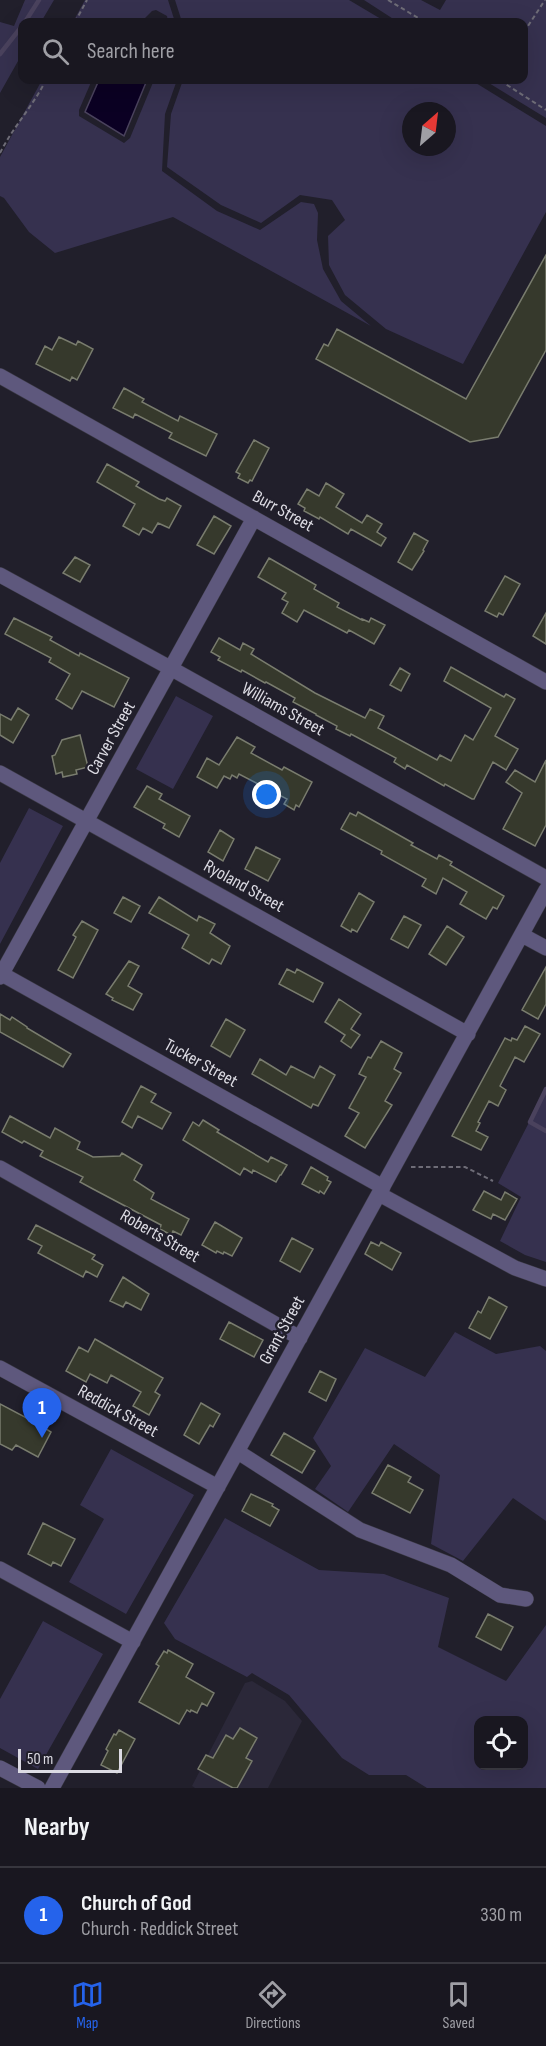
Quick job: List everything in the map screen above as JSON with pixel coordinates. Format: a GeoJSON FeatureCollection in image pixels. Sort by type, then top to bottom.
{"type":"FeatureCollection","features":[{"type":"Feature","properties":{"kind":"street","name":"Burr Street"},"geometry":{"type":"LineString","coordinates":[[0,376],[546,682]]}},
{"type":"Feature","properties":{"kind":"street","name":"Carver Street"},"geometry":{"type":"LineString","coordinates":[[1,975],[254,518]]}},
{"type":"Feature","properties":{"kind":"street","name":"Williams Street"},"geometry":{"type":"LineString","coordinates":[[0,575],[546,878]]}},
{"type":"Feature","properties":{"kind":"street","name":"Ryoland Street"},"geometry":{"type":"LineString","coordinates":[[0,773],[468,1034]]}},
{"type":"Feature","properties":{"kind":"street","name":"Grant Street"},"geometry":{"type":"LineString","coordinates":[[52,1788],[546,890]]}},
{"type":"Feature","properties":{"kind":"street"},"geometry":{"type":"LineString","coordinates":[[522,935],[546,948]]}},
{"type":"Feature","properties":{"kind":"street","name":"Tucker Street"},"geometry":{"type":"LineString","coordinates":[[1,975],[515,1268],[546,1279]]}},
{"type":"Feature","properties":{"kind":"street","name":"Roberts Street"},"geometry":{"type":"LineString","coordinates":[[0,1168],[300,1338]]}},
{"type":"Feature","properties":{"kind":"street","name":"Reddick Street"},"geometry":{"type":"LineString","coordinates":[[0,1368],[218,1487]]}},
{"type":"Feature","properties":{"kind":"street"},"geometry":{"type":"LineString","coordinates":[[238,1452],[360,1530],[451,1565],[500,1595],[526,1599]]}},
{"type":"Feature","properties":{"kind":"street"},"geometry":{"type":"LineString","coordinates":[[0,1569],[133,1642]]}},
{"type":"Feature","properties":{"kind":"street"},"geometry":{"type":"LineString","coordinates":[[0,1768],[38,1788]]}},
{"type":"Feature","properties":{"kind":"path"},"geometry":{"type":"LineString","coordinates":[[77,18],[87,0]]}},
{"type":"Feature","properties":{"kind":"path"},"geometry":{"type":"LineString","coordinates":[[388,0],[418,18]]}},
{"type":"Feature","properties":{"kind":"path"},"geometry":{"type":"LineString","coordinates":[[528,26],[545,0]]}},
{"type":"Feature","properties":{"kind":"path"},"geometry":{"type":"LineString","coordinates":[[0,153],[10,133],[38,97],[44,84]]}},
{"type":"Feature","properties":{"kind":"path"},"geometry":{"type":"LineString","coordinates":[[507,84],[546,110]]}},
{"type":"Feature","properties":{"kind":"path"},"geometry":{"type":"LineString","coordinates":[[397,1161],[411,1167],[465,1167],[493,1181]]}},
{"type":"Feature","properties":{"kind":"shaded area"},"geometry":{"type":"Polygon","coordinates":[[[25,0],[54,0],[43,18],[18,18],[18,61],[0,93],[0,22],[14,26],[25,0]]]}},
{"type":"Feature","properties":{"kind":"shaded area"},"geometry":{"type":"Polygon","coordinates":[[[85,0],[168,0],[174,18],[167,18],[156,10],[145,18],[75,18],[85,0]]]}},
{"type":"Feature","properties":{"kind":"shaded area"},"geometry":{"type":"Polygon","coordinates":[[[175,0],[349,0],[379,18],[181,18],[175,0]]]}},
{"type":"Feature","properties":{"kind":"shaded area"},"geometry":{"type":"Polygon","coordinates":[[[364,0],[421,0],[440,10],[446,0],[546,0],[546,118],[491,84],[528,84],[528,18],[392,18],[364,0]]]}},
{"type":"Feature","properties":{"kind":"shaded area"},"geometry":{"type":"Polygon","coordinates":[[[40,84],[90,84],[79,110],[79,116],[124,143],[130,138],[152,84],[176,84],[165,114],[162,171],[217,211],[260,230],[301,202],[314,204],[318,213],[317,240],[323,269],[341,301],[371,326],[173,217],[55,253],[29,232],[4,198],[0,196],[0,157],[40,84]]]}},
{"type":"Feature","properties":{"kind":"shaded area"},"geometry":{"type":"Polygon","coordinates":[[[97,84],[145,84],[124,136],[85,112],[97,84]]]}},
{"type":"Feature","properties":{"kind":"shaded area"},"geometry":{"type":"Polygon","coordinates":[[[182,84],[478,84],[546,126],[546,212],[463,364],[386,329],[345,295],[329,265],[328,236],[345,220],[332,200],[300,195],[261,223],[221,205],[167,167],[171,114],[182,84]]]}},
{"type":"Feature","properties":{"kind":"shaded area"},"geometry":{"type":"Polygon","coordinates":[[[176,696],[213,716],[173,789],[136,769],[176,696]]]}},
{"type":"Feature","properties":{"kind":"shaded area"},"geometry":{"type":"Polygon","coordinates":[[[29,808],[63,826],[0,944],[0,863],[29,808]]]}},
{"type":"Feature","properties":{"kind":"shaded area"},"geometry":{"type":"Polygon","coordinates":[[[546,1089],[546,1262],[525,1255],[500,1241],[521,1197],[498,1183],[546,1089]]]}},
{"type":"Feature","properties":{"kind":"shaded area"},"geometry":{"type":"Polygon","coordinates":[[[455,1332],[496,1354],[540,1346],[546,1351],[546,1521],[513,1498],[463,1561],[431,1544],[440,1475],[394,1444],[348,1512],[315,1489],[331,1466],[313,1438],[365,1348],[425,1377],[455,1332]]]}},
{"type":"Feature","properties":{"kind":"shaded area"},"geometry":{"type":"Polygon","coordinates":[[[111,1449],[194,1495],[126,1614],[69,1582],[104,1519],[80,1505],[111,1449]]]}},
{"type":"Feature","properties":{"kind":"shaded area"},"geometry":{"type":"Polygon","coordinates":[[[225,1518],[319,1570],[384,1574],[449,1598],[438,1647],[506,1681],[546,1625],[546,1788],[427,1788],[406,1775],[369,1775],[342,1758],[289,1695],[252,1673],[247,1677],[175,1639],[164,1623],[225,1518]]]}},
{"type":"Feature","properties":{"kind":"shaded area"},"geometry":{"type":"Polygon","coordinates":[[[43,1621],[103,1654],[38,1769],[0,1748],[0,1699],[43,1621]]]}},
{"type":"Feature","properties":{"kind":"shaded area"},"geometry":{"type":"Polygon","coordinates":[[[252,1681],[285,1701],[302,1721],[268,1788],[195,1788],[192,1786],[245,1683],[252,1681]]]}},
{"type":"Feature","properties":{"kind":"building"},"geometry":{"type":"Polygon","coordinates":[[[546,255],[546,350],[498,437],[470,442],[316,359],[324,344],[328,346],[337,329],[466,399],[546,255]]]}},
{"type":"Feature","properties":{"kind":"building"},"geometry":{"type":"Polygon","coordinates":[[[59,337],[76,345],[78,341],[93,349],[77,380],[72,377],[70,381],[36,364],[45,346],[52,350],[59,337]]]}},
{"type":"Feature","properties":{"kind":"building"},"geometry":{"type":"Polygon","coordinates":[[[124,388],[144,399],[142,402],[178,421],[180,416],[217,434],[206,456],[169,438],[172,433],[135,414],[133,418],[113,408],[124,388]]]}},
{"type":"Feature","properties":{"kind":"building"},"geometry":{"type":"Polygon","coordinates":[[[254,440],[269,448],[252,481],[248,483],[238,478],[240,474],[236,472],[254,440]]]}},
{"type":"Feature","properties":{"kind":"building"},"geometry":{"type":"Polygon","coordinates":[[[107,464],[139,482],[136,486],[159,499],[165,501],[167,498],[181,506],[169,528],[158,523],[152,533],[143,528],[139,535],[123,526],[135,504],[97,482],[107,464]]]}},
{"type":"Feature","properties":{"kind":"building"},"geometry":{"type":"Polygon","coordinates":[[[326,483],[344,494],[336,507],[362,523],[367,515],[382,524],[377,532],[386,538],[381,546],[351,529],[348,534],[320,517],[319,519],[304,511],[305,508],[298,504],[307,489],[319,496],[326,483]]]}},
{"type":"Feature","properties":{"kind":"building"},"geometry":{"type":"Polygon","coordinates":[[[214,516],[231,526],[214,554],[197,545],[214,516]]]}},
{"type":"Feature","properties":{"kind":"building"},"geometry":{"type":"Polygon","coordinates":[[[414,533],[428,541],[412,570],[398,562],[414,533]]]}},
{"type":"Feature","properties":{"kind":"building"},"geometry":{"type":"Polygon","coordinates":[[[75,557],[90,565],[80,582],[63,573],[75,557]]]}},
{"type":"Feature","properties":{"kind":"building"},"geometry":{"type":"Polygon","coordinates":[[[269,558],[316,585],[314,589],[339,603],[337,607],[362,620],[369,622],[371,618],[385,625],[374,644],[349,630],[347,633],[304,610],[297,622],[282,613],[288,602],[282,599],[286,593],[258,577],[269,558]]]}},
{"type":"Feature","properties":{"kind":"building"},"geometry":{"type":"Polygon","coordinates":[[[505,576],[520,584],[503,615],[499,613],[497,617],[485,611],[505,576]]]}},
{"type":"Feature","properties":{"kind":"building"},"geometry":{"type":"Polygon","coordinates":[[[546,613],[546,644],[533,636],[546,613]]]}},
{"type":"Feature","properties":{"kind":"building"},"geometry":{"type":"Polygon","coordinates":[[[14,618],[52,637],[50,640],[79,656],[80,653],[129,678],[114,707],[82,691],[72,709],[56,699],[70,674],[49,662],[51,658],[5,634],[14,618]]]}},
{"type":"Feature","properties":{"kind":"building"},"geometry":{"type":"Polygon","coordinates":[[[219,638],[240,650],[243,643],[254,649],[251,654],[315,693],[365,718],[370,709],[384,716],[378,728],[437,760],[440,755],[451,761],[465,735],[473,740],[491,708],[444,681],[451,667],[504,697],[506,694],[515,699],[495,736],[518,749],[506,770],[493,762],[472,799],[407,765],[405,769],[394,762],[396,758],[351,734],[350,736],[336,729],[337,726],[293,702],[295,698],[218,660],[220,657],[211,652],[219,638]]]}},
{"type":"Feature","properties":{"kind":"building"},"geometry":{"type":"Polygon","coordinates":[[[400,668],[410,674],[401,691],[390,685],[400,668]]]}},
{"type":"Feature","properties":{"kind":"building"},"geometry":{"type":"Polygon","coordinates":[[[18,708],[29,715],[13,743],[0,735],[0,714],[11,720],[18,708]]]}},
{"type":"Feature","properties":{"kind":"building"},"geometry":{"type":"Polygon","coordinates":[[[80,735],[88,767],[76,770],[77,774],[63,777],[62,772],[56,774],[52,756],[55,755],[62,740],[80,735]]]}},
{"type":"Feature","properties":{"kind":"building"},"geometry":{"type":"Polygon","coordinates":[[[237,737],[255,747],[251,753],[282,770],[284,767],[312,782],[299,807],[296,805],[294,810],[284,804],[287,799],[239,774],[237,778],[232,775],[230,779],[224,776],[217,788],[197,777],[207,758],[219,765],[237,737]]]}},
{"type":"Feature","properties":{"kind":"building"},"geometry":{"type":"Polygon","coordinates":[[[546,760],[546,825],[535,846],[503,829],[522,793],[506,782],[515,770],[535,782],[546,760]]]}},
{"type":"Feature","properties":{"kind":"building"},"geometry":{"type":"Polygon","coordinates":[[[147,786],[162,794],[159,799],[190,816],[179,837],[163,828],[165,824],[134,807],[147,786]]]}},
{"type":"Feature","properties":{"kind":"building"},"geometry":{"type":"Polygon","coordinates":[[[358,812],[437,859],[439,855],[452,862],[450,865],[504,896],[497,909],[493,907],[486,919],[460,904],[467,892],[443,878],[436,894],[422,886],[426,879],[381,854],[382,851],[341,829],[350,813],[356,816],[358,812]]]}},
{"type":"Feature","properties":{"kind":"building"},"geometry":{"type":"Polygon","coordinates":[[[220,830],[234,839],[223,861],[208,852],[220,830]]]}},
{"type":"Feature","properties":{"kind":"building"},"geometry":{"type":"Polygon","coordinates":[[[256,847],[280,859],[268,881],[245,869],[256,847]]]}},
{"type":"Feature","properties":{"kind":"building"},"geometry":{"type":"Polygon","coordinates":[[[359,893],[374,902],[357,932],[352,929],[351,932],[341,926],[359,893]]]}},
{"type":"Feature","properties":{"kind":"building"},"geometry":{"type":"Polygon","coordinates":[[[123,897],[140,906],[131,922],[114,913],[123,897]]]}},
{"type":"Feature","properties":{"kind":"building"},"geometry":{"type":"Polygon","coordinates":[[[159,897],[197,921],[199,916],[215,924],[210,933],[230,946],[221,964],[212,959],[209,964],[182,948],[189,935],[149,913],[159,897]]]}},
{"type":"Feature","properties":{"kind":"building"},"geometry":{"type":"Polygon","coordinates":[[[404,916],[421,925],[408,948],[391,939],[404,916]]]}},
{"type":"Feature","properties":{"kind":"building"},"geometry":{"type":"Polygon","coordinates":[[[82,921],[98,930],[73,978],[58,970],[76,937],[73,935],[82,921]]]}},
{"type":"Feature","properties":{"kind":"building"},"geometry":{"type":"Polygon","coordinates":[[[447,926],[464,937],[446,965],[429,954],[447,926]]]}},
{"type":"Feature","properties":{"kind":"building"},"geometry":{"type":"Polygon","coordinates":[[[129,961],[139,966],[128,986],[142,994],[133,1010],[112,1000],[113,998],[106,994],[129,961]]]}},
{"type":"Feature","properties":{"kind":"building"},"geometry":{"type":"Polygon","coordinates":[[[546,967],[546,1004],[538,1019],[522,1010],[546,967]]]}},
{"type":"Feature","properties":{"kind":"building"},"geometry":{"type":"Polygon","coordinates":[[[287,969],[295,973],[297,969],[323,983],[313,1002],[279,984],[287,969]]]}},
{"type":"Feature","properties":{"kind":"building"},"geometry":{"type":"Polygon","coordinates":[[[339,999],[361,1014],[351,1029],[360,1035],[351,1048],[341,1041],[345,1035],[325,1022],[339,999]]]}},
{"type":"Feature","properties":{"kind":"building"},"geometry":{"type":"Polygon","coordinates":[[[0,1014],[10,1020],[12,1017],[71,1054],[63,1067],[0,1032],[0,1014]]]}},
{"type":"Feature","properties":{"kind":"building"},"geometry":{"type":"Polygon","coordinates":[[[226,1019],[245,1030],[230,1057],[211,1046],[226,1019]]]}},
{"type":"Feature","properties":{"kind":"building"},"geometry":{"type":"Polygon","coordinates":[[[525,1026],[540,1034],[524,1062],[515,1057],[500,1086],[506,1090],[498,1106],[489,1101],[478,1122],[480,1123],[476,1131],[488,1137],[481,1150],[452,1136],[505,1038],[511,1041],[512,1038],[517,1040],[525,1026]]]}},
{"type":"Feature","properties":{"kind":"building"},"geometry":{"type":"Polygon","coordinates":[[[381,1041],[402,1053],[394,1069],[401,1073],[385,1101],[392,1105],[365,1148],[345,1136],[359,1113],[349,1108],[366,1077],[359,1074],[368,1057],[371,1058],[381,1041]]]}},
{"type":"Feature","properties":{"kind":"building"},"geometry":{"type":"Polygon","coordinates":[[[260,1059],[286,1075],[291,1066],[314,1078],[320,1066],[335,1075],[318,1106],[313,1104],[311,1108],[252,1074],[260,1059]]]}},
{"type":"Feature","properties":{"kind":"building"},"geometry":{"type":"Polygon","coordinates":[[[141,1086],[156,1094],[151,1102],[171,1113],[162,1129],[138,1116],[132,1128],[122,1122],[141,1086]]]}},
{"type":"Feature","properties":{"kind":"building"},"geometry":{"type":"Polygon","coordinates":[[[10,1116],[50,1138],[55,1128],[80,1142],[77,1149],[93,1157],[120,1156],[122,1153],[142,1165],[134,1180],[154,1193],[151,1199],[189,1219],[181,1235],[173,1231],[171,1235],[160,1229],[161,1225],[80,1182],[83,1177],[40,1156],[43,1151],[2,1132],[10,1116]]]}},
{"type":"Feature","properties":{"kind":"building"},"geometry":{"type":"Polygon","coordinates":[[[203,1120],[219,1130],[217,1132],[268,1162],[271,1157],[287,1165],[276,1182],[244,1168],[240,1175],[183,1140],[193,1122],[199,1126],[203,1120]]]}},
{"type":"Feature","properties":{"kind":"building"},"geometry":{"type":"Polygon","coordinates":[[[311,1167],[328,1177],[327,1180],[331,1182],[324,1194],[302,1184],[311,1167]]]}},
{"type":"Feature","properties":{"kind":"building"},"geometry":{"type":"Polygon","coordinates":[[[484,1191],[501,1200],[505,1192],[517,1199],[505,1220],[493,1214],[491,1219],[473,1210],[484,1191]]]}},
{"type":"Feature","properties":{"kind":"building"},"geometry":{"type":"Polygon","coordinates":[[[215,1222],[242,1238],[232,1256],[224,1252],[223,1254],[217,1251],[216,1253],[202,1245],[215,1222]]]}},
{"type":"Feature","properties":{"kind":"building"},"geometry":{"type":"Polygon","coordinates":[[[36,1225],[95,1255],[92,1259],[103,1265],[97,1277],[86,1271],[83,1277],[38,1253],[42,1246],[28,1239],[36,1225]]]}},
{"type":"Feature","properties":{"kind":"building"},"geometry":{"type":"Polygon","coordinates":[[[292,1238],[313,1249],[300,1272],[280,1261],[292,1238]]]}},
{"type":"Feature","properties":{"kind":"building"},"geometry":{"type":"Polygon","coordinates":[[[371,1242],[379,1246],[381,1242],[401,1253],[392,1270],[365,1254],[371,1242]]]}},
{"type":"Feature","properties":{"kind":"building"},"geometry":{"type":"Polygon","coordinates":[[[123,1277],[149,1294],[141,1310],[126,1302],[123,1307],[110,1301],[123,1277]]]}},
{"type":"Feature","properties":{"kind":"building"},"geometry":{"type":"Polygon","coordinates":[[[489,1297],[507,1307],[490,1339],[469,1328],[478,1311],[481,1313],[489,1297]]]}},
{"type":"Feature","properties":{"kind":"building"},"geometry":{"type":"Polygon","coordinates":[[[229,1322],[263,1340],[254,1357],[220,1339],[229,1322]]]}},
{"type":"Feature","properties":{"kind":"building"},"geometry":{"type":"Polygon","coordinates":[[[95,1339],[163,1378],[155,1392],[160,1395],[149,1415],[133,1406],[141,1392],[111,1375],[107,1383],[90,1374],[86,1382],[66,1371],[79,1347],[88,1352],[95,1339]]]}},
{"type":"Feature","properties":{"kind":"building"},"geometry":{"type":"Polygon","coordinates":[[[320,1371],[336,1379],[326,1401],[309,1392],[320,1371]]]}},
{"type":"Feature","properties":{"kind":"building"},"geometry":{"type":"Polygon","coordinates":[[[201,1403],[220,1414],[213,1427],[210,1425],[199,1444],[184,1435],[201,1403]]]}},
{"type":"Feature","properties":{"kind":"building"},"geometry":{"type":"Polygon","coordinates":[[[0,1404],[36,1423],[37,1421],[47,1426],[46,1429],[51,1432],[38,1457],[16,1445],[12,1450],[0,1444],[0,1404]]]}},
{"type":"Feature","properties":{"kind":"building"},"geometry":{"type":"Polygon","coordinates":[[[284,1433],[315,1451],[302,1473],[271,1455],[284,1433]]]}},
{"type":"Feature","properties":{"kind":"building"},"geometry":{"type":"Polygon","coordinates":[[[388,1465],[411,1477],[408,1482],[423,1490],[410,1513],[372,1493],[388,1465]]]}},
{"type":"Feature","properties":{"kind":"building"},"geometry":{"type":"Polygon","coordinates":[[[251,1494],[273,1504],[272,1506],[279,1510],[270,1526],[242,1511],[251,1494]]]}},
{"type":"Feature","properties":{"kind":"building"},"geometry":{"type":"Polygon","coordinates":[[[43,1523],[75,1539],[61,1566],[53,1562],[51,1566],[28,1554],[43,1523]]]}},
{"type":"Feature","properties":{"kind":"building"},"geometry":{"type":"Polygon","coordinates":[[[488,1614],[513,1627],[501,1650],[476,1637],[488,1614]]]}},
{"type":"Feature","properties":{"kind":"building"},"geometry":{"type":"Polygon","coordinates":[[[168,1650],[193,1664],[186,1677],[214,1693],[207,1706],[202,1703],[197,1713],[187,1710],[179,1724],[139,1702],[159,1666],[156,1664],[164,1651],[167,1653],[168,1650]]]}},
{"type":"Feature","properties":{"kind":"building"},"geometry":{"type":"Polygon","coordinates":[[[240,1728],[257,1738],[246,1758],[252,1761],[237,1788],[233,1788],[198,1769],[206,1755],[213,1758],[226,1735],[233,1739],[240,1728]]]}},
{"type":"Feature","properties":{"kind":"building"},"geometry":{"type":"Polygon","coordinates":[[[119,1730],[135,1739],[117,1773],[101,1765],[108,1751],[106,1749],[114,1734],[116,1735],[119,1730]]]}},
{"type":"Feature","properties":{"kind":"waterway"},"geometry":{"type":"LineString","coordinates":[[28,18],[39,0]]}},
{"type":"Feature","properties":{"kind":"waterway"},"geometry":{"type":"LineString","coordinates":[[0,54],[18,31]]}},
{"type":"Feature","properties":{"kind":"waterway"},"geometry":{"type":"LineString","coordinates":[[546,1089],[530,1122],[546,1131]]}},
{"type":"Feature","properties":{"kind":"place","name":"Church of God"},"geometry":{"type":"Point","coordinates":[42,1438]}}]}
